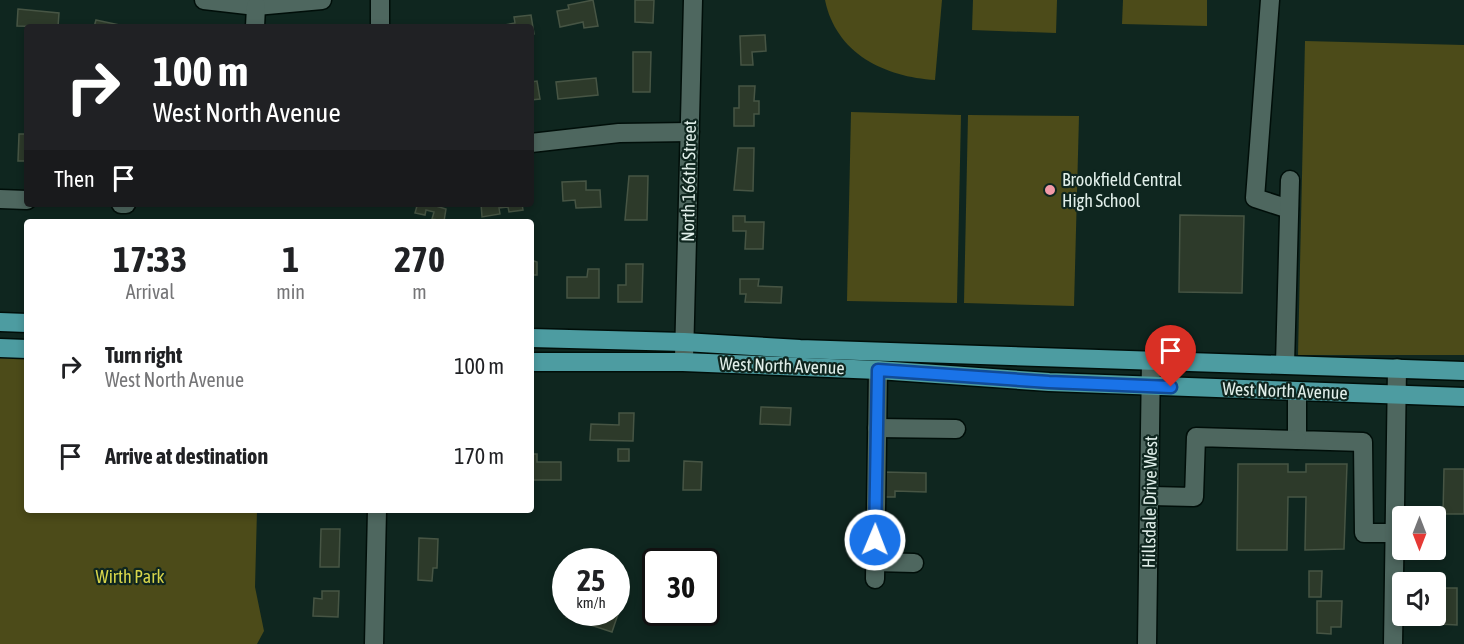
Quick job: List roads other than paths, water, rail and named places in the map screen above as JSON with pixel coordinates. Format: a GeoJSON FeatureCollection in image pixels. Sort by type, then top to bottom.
{"type":"FeatureCollection","features":[{"type":"Feature","properties":{"kind":"main road"},"geometry":{"type":"LineString","coordinates":[[0,322],[24,323]]}},
{"type":"Feature","properties":{"kind":"main road","name":"West North Avenue"},"geometry":{"type":"LineString","coordinates":[[534,338],[1464,371]]}},
{"type":"Feature","properties":{"kind":"main road"},"geometry":{"type":"LineString","coordinates":[[0,348],[24,349]]}},
{"type":"Feature","properties":{"kind":"main road","name":"West North Avenue"},"geometry":{"type":"LineString","coordinates":[[534,362],[683,362],[878,370],[1150,387],[1464,397]]}},
{"type":"Feature","properties":{"kind":"street"},"geometry":{"type":"LineString","coordinates":[[204,0],[256,6],[322,0]]}},
{"type":"Feature","properties":{"kind":"street"},"geometry":{"type":"LineString","coordinates":[[380,0],[380,24]]}},
{"type":"Feature","properties":{"kind":"street","name":"North 166th Street"},"geometry":{"type":"LineString","coordinates":[[683,362],[693,0]]}},
{"type":"Feature","properties":{"kind":"street"},"geometry":{"type":"LineString","coordinates":[[1270,0],[1255,198],[1289,210]]}},
{"type":"Feature","properties":{"kind":"street"},"geometry":{"type":"LineString","coordinates":[[255,24],[256,6]]}},
{"type":"Feature","properties":{"kind":"street"},"geometry":{"type":"LineString","coordinates":[[534,143],[619,133],[690,132]]}},
{"type":"Feature","properties":{"kind":"street"},"geometry":{"type":"LineString","coordinates":[[1285,364],[1290,180]]}},
{"type":"Feature","properties":{"kind":"street"},"geometry":{"type":"LineString","coordinates":[[0,199],[24,200]]}},
{"type":"Feature","properties":{"kind":"street","name":"Hillsdale Drive West"},"geometry":{"type":"LineString","coordinates":[[1148,644],[1151,360]]}},
{"type":"Feature","properties":{"kind":"street"},"geometry":{"type":"LineString","coordinates":[[1395,506],[1397,368]]}},
{"type":"Feature","properties":{"kind":"street"},"geometry":{"type":"LineString","coordinates":[[878,370],[875,571],[914,563]]}},
{"type":"Feature","properties":{"kind":"street"},"geometry":{"type":"LineString","coordinates":[[1297,392],[1297,441]]}},
{"type":"Feature","properties":{"kind":"street"},"geometry":{"type":"LineString","coordinates":[[877,428],[956,429]]}},
{"type":"Feature","properties":{"kind":"street"},"geometry":{"type":"LineString","coordinates":[[1151,496],[1194,497],[1196,437],[1364,442],[1364,533],[1392,534]]}},
{"type":"Feature","properties":{"kind":"street"},"geometry":{"type":"LineString","coordinates":[[375,644],[377,513]]}},
{"type":"Feature","properties":{"kind":"street"},"geometry":{"type":"LineString","coordinates":[[1394,644],[1395,560]]}},
{"type":"Feature","properties":{"kind":"place","name":"Brookfield Central High School"},"geometry":{"type":"Point","coordinates":[1050,190]}},
{"type":"Feature","properties":{"kind":"park label","name":"Wirth Park"},"geometry":{"type":"Point","coordinates":[130,577]}}]}
